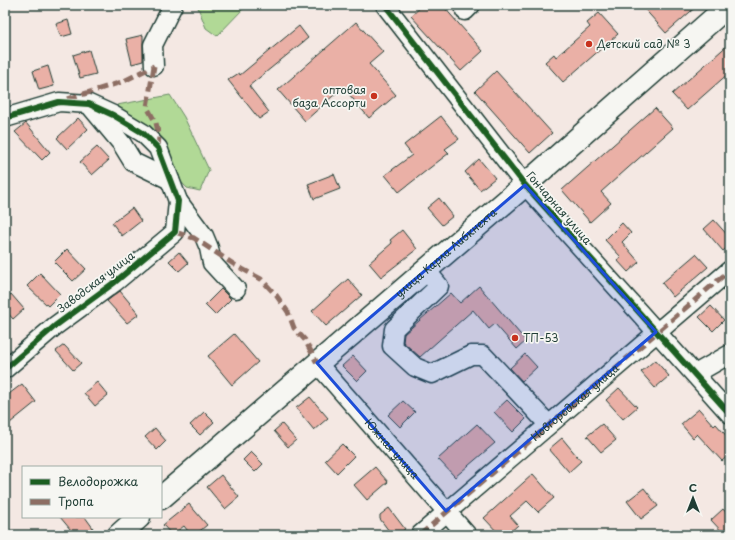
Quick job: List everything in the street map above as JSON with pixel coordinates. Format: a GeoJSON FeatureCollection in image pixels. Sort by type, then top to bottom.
{"type":"FeatureCollection","features":[{"type":"Feature","properties":{"kind":"main road","name":"улица Карла Либкнехта"},"geometry":{"type":"LineString","coordinates":[[162,497],[525,185],[729,5]]}},
{"type":"Feature","properties":{"kind":"main road"},"geometry":{"type":"LineString","coordinates":[[119,535],[139,518]]}},
{"type":"Feature","properties":{"kind":"street"},"geometry":{"type":"LineString","coordinates":[[154,66],[153,45],[173,5]]}},
{"type":"Feature","properties":{"kind":"street","name":"Гончарная улица"},"geometry":{"type":"LineString","coordinates":[[385,5],[525,185],[730,414]]}},
{"type":"Feature","properties":{"kind":"street"},"geometry":{"type":"LineString","coordinates":[[5,118],[59,102],[89,104],[114,122],[143,133],[158,148],[178,201],[204,236],[209,248],[212,263],[236,289]]}},
{"type":"Feature","properties":{"kind":"street"},"geometry":{"type":"LineString","coordinates":[[114,122],[122,144],[133,162],[170,180]]}},
{"type":"Feature","properties":{"kind":"street","name":"Заводская улица"},"geometry":{"type":"LineString","coordinates":[[5,369],[55,326],[115,282],[175,232],[178,201]]}},
{"type":"Feature","properties":{"kind":"street"},"geometry":{"type":"LineString","coordinates":[[426,270],[439,286],[394,329],[392,346],[415,367],[432,374],[471,354],[483,355],[548,424]]}},
{"type":"Feature","properties":{"kind":"street","name":"Новгородская улица"},"geometry":{"type":"LineString","coordinates":[[420,535],[446,511],[730,270]]}},
{"type":"Feature","properties":{"kind":"street"},"geometry":{"type":"LineString","coordinates":[[700,380],[730,354]]}},
{"type":"Feature","properties":{"kind":"street","name":"Южная улица"},"geometry":{"type":"LineString","coordinates":[[317,364],[467,535]]}},
{"type":"Feature","properties":{"kind":"street"},"geometry":{"type":"LineString","coordinates":[[700,380],[730,366]]}},
{"type":"Feature","properties":{"kind":"highlighted area"},"geometry":{"type":"Polygon","coordinates":[[[525,185],[656,332],[446,511],[317,363],[525,185]]]}},
{"type":"Feature","properties":{"kind":"green space"},"geometry":{"type":"Polygon","coordinates":[[[197,5],[241,5],[244,8],[217,36],[206,28],[197,5]]]}},
{"type":"Feature","properties":{"kind":"green space"},"geometry":{"type":"Polygon","coordinates":[[[170,95],[184,117],[209,170],[200,191],[187,188],[115,113],[117,105],[170,95]]]}},
{"type":"Feature","properties":{"kind":"building"},"geometry":{"type":"Polygon","coordinates":[[[423,5],[442,5],[483,51],[461,71],[411,16],[423,5]]]}},
{"type":"Feature","properties":{"kind":"building"},"geometry":{"type":"Polygon","coordinates":[[[641,5],[698,5],[666,33],[641,5]]]}},
{"type":"Feature","properties":{"kind":"building","name":"Детский сад № 3"},"geometry":{"type":"Polygon","coordinates":[[[599,13],[618,34],[563,82],[545,62],[554,54],[556,57],[590,27],[587,23],[599,13]]]}},
{"type":"Feature","properties":{"kind":"building"},"geometry":{"type":"Polygon","coordinates":[[[68,20],[72,34],[61,37],[56,24],[68,20]]]}},
{"type":"Feature","properties":{"kind":"building"},"geometry":{"type":"Polygon","coordinates":[[[356,22],[383,52],[369,64],[396,95],[369,118],[343,87],[305,121],[278,90],[356,22]]]}},
{"type":"Feature","properties":{"kind":"building"},"geometry":{"type":"Polygon","coordinates":[[[299,26],[308,38],[249,86],[269,112],[259,119],[228,80],[239,73],[240,75],[299,26]]]}},
{"type":"Feature","properties":{"kind":"building"},"geometry":{"type":"Polygon","coordinates":[[[143,35],[143,61],[132,64],[126,39],[143,35]]]}},
{"type":"Feature","properties":{"kind":"building"},"geometry":{"type":"Polygon","coordinates":[[[730,43],[730,72],[687,110],[672,94],[730,43]]]}},
{"type":"Feature","properties":{"kind":"building"},"geometry":{"type":"Polygon","coordinates":[[[89,50],[96,74],[80,78],[73,55],[89,50]]]}},
{"type":"Feature","properties":{"kind":"building"},"geometry":{"type":"Polygon","coordinates":[[[48,66],[54,86],[39,90],[33,71],[48,66]]]}},
{"type":"Feature","properties":{"kind":"building"},"geometry":{"type":"Polygon","coordinates":[[[496,71],[552,133],[530,153],[475,91],[496,71]]]}},
{"type":"Feature","properties":{"kind":"building"},"geometry":{"type":"Polygon","coordinates":[[[655,108],[673,128],[601,192],[611,203],[590,222],[562,190],[655,108]]]}},
{"type":"Feature","properties":{"kind":"building"},"geometry":{"type":"Polygon","coordinates":[[[441,116],[459,139],[445,149],[449,153],[399,192],[385,175],[412,155],[404,145],[441,116]]]}},
{"type":"Feature","properties":{"kind":"building"},"geometry":{"type":"Polygon","coordinates":[[[78,118],[88,129],[67,149],[57,138],[78,118]]]}},
{"type":"Feature","properties":{"kind":"building"},"geometry":{"type":"Polygon","coordinates":[[[26,123],[50,152],[42,160],[15,132],[26,123]]]}},
{"type":"Feature","properties":{"kind":"building"},"geometry":{"type":"Polygon","coordinates":[[[97,147],[109,160],[92,175],[80,162],[97,147]]]}},
{"type":"Feature","properties":{"kind":"building"},"geometry":{"type":"Polygon","coordinates":[[[479,159],[495,178],[480,190],[465,172],[479,159]]]}},
{"type":"Feature","properties":{"kind":"building"},"geometry":{"type":"Polygon","coordinates":[[[334,174],[340,189],[314,199],[308,184],[334,174]]]}},
{"type":"Feature","properties":{"kind":"building"},"geometry":{"type":"Polygon","coordinates":[[[439,198],[453,216],[442,225],[427,208],[439,198]]]}},
{"type":"Feature","properties":{"kind":"building"},"geometry":{"type":"Polygon","coordinates":[[[132,208],[141,221],[122,236],[112,223],[132,208]]]}},
{"type":"Feature","properties":{"kind":"building"},"geometry":{"type":"Polygon","coordinates":[[[714,220],[730,238],[730,245],[723,251],[704,229],[714,220]]]}},
{"type":"Feature","properties":{"kind":"building"},"geometry":{"type":"Polygon","coordinates":[[[622,223],[631,233],[622,242],[639,262],[628,272],[617,260],[621,257],[605,240],[622,223]]]}},
{"type":"Feature","properties":{"kind":"building"},"geometry":{"type":"Polygon","coordinates":[[[402,230],[417,249],[381,277],[369,263],[392,243],[390,240],[402,230]]]}},
{"type":"Feature","properties":{"kind":"building"},"geometry":{"type":"Polygon","coordinates":[[[67,249],[86,269],[73,281],[54,262],[67,249]]]}},
{"type":"Feature","properties":{"kind":"building"},"geometry":{"type":"Polygon","coordinates":[[[179,252],[188,263],[179,271],[169,261],[179,252]]]}},
{"type":"Feature","properties":{"kind":"building"},"geometry":{"type":"Polygon","coordinates":[[[696,254],[708,267],[673,297],[662,283],[696,254]]]}},
{"type":"Feature","properties":{"kind":"building"},"geometry":{"type":"Polygon","coordinates":[[[40,273],[60,294],[48,306],[27,286],[40,273]]]}},
{"type":"Feature","properties":{"kind":"building"},"geometry":{"type":"Polygon","coordinates":[[[348,279],[362,295],[326,326],[312,311],[348,279]]]}},
{"type":"Feature","properties":{"kind":"building"},"geometry":{"type":"Polygon","coordinates":[[[479,286],[526,341],[517,349],[495,324],[489,329],[473,310],[420,357],[403,342],[404,334],[451,293],[460,303],[479,286]]]}},
{"type":"Feature","properties":{"kind":"building"},"geometry":{"type":"Polygon","coordinates":[[[221,289],[231,299],[215,315],[205,305],[221,289]]]}},
{"type":"Feature","properties":{"kind":"building"},"geometry":{"type":"Polygon","coordinates":[[[120,291],[139,314],[127,323],[107,301],[120,291]]]}},
{"type":"Feature","properties":{"kind":"building"},"geometry":{"type":"Polygon","coordinates":[[[11,294],[24,309],[13,319],[5,310],[5,300],[11,294]]]}},
{"type":"Feature","properties":{"kind":"building"},"geometry":{"type":"Polygon","coordinates":[[[711,306],[724,320],[713,331],[699,317],[711,306]]]}},
{"type":"Feature","properties":{"kind":"building"},"geometry":{"type":"Polygon","coordinates":[[[234,334],[258,362],[232,385],[208,356],[234,334]]]}},
{"type":"Feature","properties":{"kind":"building"},"geometry":{"type":"Polygon","coordinates":[[[64,345],[81,363],[73,370],[56,351],[64,345]]]}},
{"type":"Feature","properties":{"kind":"building"},"geometry":{"type":"Polygon","coordinates":[[[525,354],[537,367],[522,381],[510,368],[525,354]]]}},
{"type":"Feature","properties":{"kind":"building"},"geometry":{"type":"Polygon","coordinates":[[[353,356],[367,371],[357,381],[342,366],[353,356]]]}},
{"type":"Feature","properties":{"kind":"building"},"geometry":{"type":"Polygon","coordinates":[[[655,360],[669,376],[655,388],[641,372],[655,360]]]}},
{"type":"Feature","properties":{"kind":"building"},"geometry":{"type":"Polygon","coordinates":[[[97,382],[108,395],[95,406],[84,393],[97,382]]]}},
{"type":"Feature","properties":{"kind":"building"},"geometry":{"type":"Polygon","coordinates":[[[22,384],[36,402],[5,427],[5,397],[22,384]]]}},
{"type":"Feature","properties":{"kind":"building"},"geometry":{"type":"Polygon","coordinates":[[[619,388],[637,407],[623,419],[606,400],[619,388]]]}},
{"type":"Feature","properties":{"kind":"building"},"geometry":{"type":"Polygon","coordinates":[[[310,397],[328,418],[314,430],[296,408],[310,397]]]}},
{"type":"Feature","properties":{"kind":"building"},"geometry":{"type":"Polygon","coordinates":[[[507,400],[526,419],[513,432],[494,412],[507,400]]]}},
{"type":"Feature","properties":{"kind":"building"},"geometry":{"type":"Polygon","coordinates":[[[403,401],[415,412],[400,427],[388,415],[403,401]]]}},
{"type":"Feature","properties":{"kind":"building"},"geometry":{"type":"Polygon","coordinates":[[[699,409],[714,426],[716,424],[730,440],[730,454],[722,461],[697,434],[693,438],[681,424],[699,409]]]}},
{"type":"Feature","properties":{"kind":"building"},"geometry":{"type":"Polygon","coordinates":[[[204,412],[214,422],[200,435],[190,425],[204,412]]]}},
{"type":"Feature","properties":{"kind":"building"},"geometry":{"type":"Polygon","coordinates":[[[282,424],[296,440],[288,447],[274,431],[282,424]]]}},
{"type":"Feature","properties":{"kind":"building"},"geometry":{"type":"Polygon","coordinates":[[[477,424],[495,443],[455,477],[438,459],[477,424]]]}},
{"type":"Feature","properties":{"kind":"building"},"geometry":{"type":"Polygon","coordinates":[[[602,424],[616,440],[601,452],[587,436],[602,424]]]}},
{"type":"Feature","properties":{"kind":"building"},"geometry":{"type":"Polygon","coordinates":[[[155,428],[166,441],[157,450],[145,437],[155,428]]]}},
{"type":"Feature","properties":{"kind":"building"},"geometry":{"type":"Polygon","coordinates":[[[562,438],[581,461],[569,472],[549,449],[562,438]]]}},
{"type":"Feature","properties":{"kind":"building"},"geometry":{"type":"Polygon","coordinates":[[[342,444],[354,456],[337,473],[325,460],[342,444]]]}},
{"type":"Feature","properties":{"kind":"building"},"geometry":{"type":"Polygon","coordinates":[[[251,452],[263,464],[255,472],[243,460],[251,452]]]}},
{"type":"Feature","properties":{"kind":"building"},"geometry":{"type":"Polygon","coordinates":[[[375,467],[388,482],[367,500],[354,485],[375,467]]]}},
{"type":"Feature","properties":{"kind":"building"},"geometry":{"type":"Polygon","coordinates":[[[533,474],[554,498],[538,512],[527,501],[510,516],[518,525],[507,535],[500,535],[484,518],[533,474]]]}},
{"type":"Feature","properties":{"kind":"building"},"geometry":{"type":"Polygon","coordinates":[[[221,475],[239,497],[225,509],[207,487],[221,475]]]}},
{"type":"Feature","properties":{"kind":"building"},"geometry":{"type":"Polygon","coordinates":[[[644,488],[658,506],[641,519],[627,501],[644,488]]]}},
{"type":"Feature","properties":{"kind":"building"},"geometry":{"type":"Polygon","coordinates":[[[189,504],[207,525],[195,535],[191,535],[184,526],[172,535],[163,525],[189,504]]]}},
{"type":"Feature","properties":{"kind":"building"},"geometry":{"type":"Polygon","coordinates":[[[389,508],[405,529],[397,535],[392,535],[380,519],[380,515],[389,508]]]}},
{"type":"Feature","properties":{"kind":"building"},"geometry":{"type":"Polygon","coordinates":[[[723,509],[730,517],[730,535],[725,535],[711,520],[723,509]]]}},
{"type":"Feature","properties":{"kind":"building"},"geometry":{"type":"Polygon","coordinates":[[[61,518],[86,518],[93,528],[84,535],[75,535],[61,518]]]}},
{"type":"Feature","properties":{"kind":"marked path"},"geometry":{"type":"LineString","coordinates":[[154,66],[147,107],[156,123],[159,136],[158,148]]}},
{"type":"Feature","properties":{"kind":"marked path"},"geometry":{"type":"LineString","coordinates":[[68,99],[122,82],[154,66]]}},
{"type":"Feature","properties":{"kind":"marked path"},"geometry":{"type":"LineString","coordinates":[[175,232],[194,238],[235,265],[261,279],[276,295],[288,312],[294,328],[305,340],[317,363]]}},
{"type":"Feature","properties":{"kind":"marked path"},"geometry":{"type":"LineString","coordinates":[[420,535],[730,270]]}},
{"type":"Feature","properties":{"kind":"cycle path"},"geometry":{"type":"LineString","coordinates":[[385,5],[525,185],[730,414]]}},
{"type":"Feature","properties":{"kind":"cycle path"},"geometry":{"type":"LineString","coordinates":[[5,118],[59,102],[89,104],[113,115],[143,133],[158,148],[178,201],[175,232],[115,282],[55,326],[5,369]]}},
{"type":"Feature","properties":{"kind":"place","name":"Детский сад № 3"},"geometry":{"type":"Point","coordinates":[589,44]}},
{"type":"Feature","properties":{"kind":"place","name":"оптовая база Ассорти"},"geometry":{"type":"Point","coordinates":[374,96]}},
{"type":"Feature","properties":{"kind":"place","name":"ТП-53"},"geometry":{"type":"Point","coordinates":[515,338]}}]}
